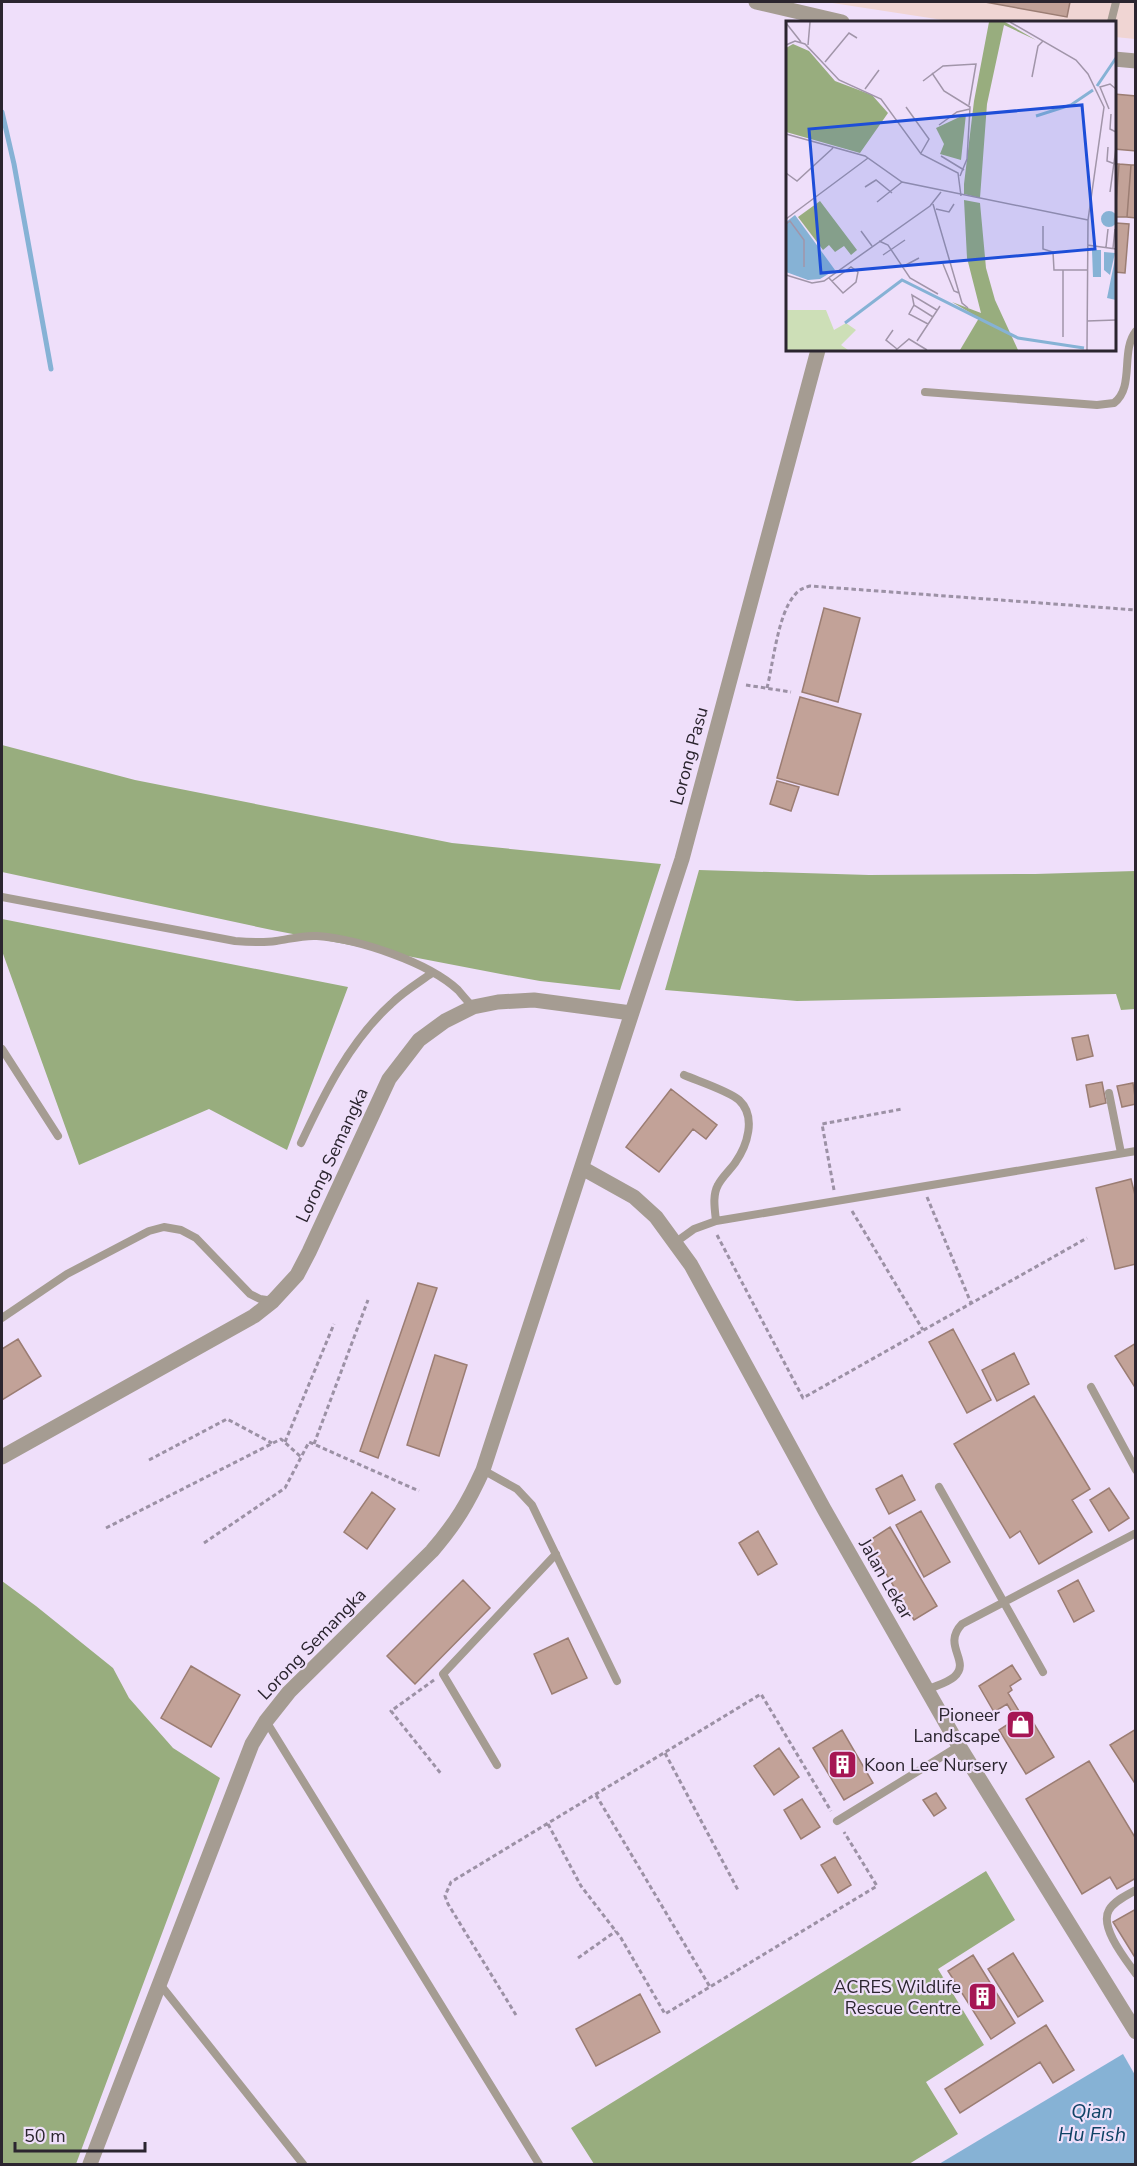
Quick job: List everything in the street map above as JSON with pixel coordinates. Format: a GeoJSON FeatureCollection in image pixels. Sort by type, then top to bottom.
{"type":"FeatureCollection","features":[{"type":"Feature","properties":{"kind":"street"},"geometry":{"type":"LineString","coordinates":[[756,2],[838,21]]}},
{"type":"Feature","properties":{"kind":"street"},"geometry":{"type":"LineString","coordinates":[[1116,59],[1136,61]]}},
{"type":"Feature","properties":{"kind":"street","name":"Lorong Pasu"},"geometry":{"type":"LineString","coordinates":[[582,1168],[682,859],[818,351]]}},
{"type":"Feature","properties":{"kind":"street","name":"Lorong Semangka"},"geometry":{"type":"LineString","coordinates":[[2,1457],[231,1330],[273,1301],[297,1275],[389,1078],[419,1040],[446,1021],[473,1007],[498,1002],[534,1000],[632,1013]]}},
{"type":"Feature","properties":{"kind":"street","name":"Lorong Semangka"},"geometry":{"type":"LineString","coordinates":[[90,2164],[252,1744],[266,1721],[289,1692],[446,1535],[469,1503],[483,1470],[582,1168]]}},
{"type":"Feature","properties":{"kind":"street","name":"Jalan Lekar"},"geometry":{"type":"LineString","coordinates":[[582,1168],[634,1197],[656,1217],[691,1265],[824,1509],[959,1746],[1136,2032]]}},
{"type":"Feature","properties":{"kind":"lane"},"geometry":{"type":"LineString","coordinates":[[1111,21],[1116,2]]}},
{"type":"Feature","properties":{"kind":"lane"},"geometry":{"type":"LineString","coordinates":[[925,392],[1097,405],[1114,403],[1124,387],[1131,340],[1136,332]]}},
{"type":"Feature","properties":{"kind":"lane"},"geometry":{"type":"LineString","coordinates":[[2,897],[235,941],[274,942],[298,936],[345,940],[374,947],[432,973],[456,989],[473,1007]]}},
{"type":"Feature","properties":{"kind":"lane"},"geometry":{"type":"LineString","coordinates":[[301,1143],[324,1095],[367,1031],[391,1004],[432,973]]}},
{"type":"Feature","properties":{"kind":"lane"},"geometry":{"type":"LineString","coordinates":[[2,1049],[58,1136]]}},
{"type":"Feature","properties":{"kind":"lane"},"geometry":{"type":"LineString","coordinates":[[684,1075],[738,1100],[746,1110],[750,1121],[746,1142],[736,1161],[718,1184],[714,1200],[716,1221]]}},
{"type":"Feature","properties":{"kind":"lane"},"geometry":{"type":"LineString","coordinates":[[1109,1093],[1121,1153]]}},
{"type":"Feature","properties":{"kind":"lane"},"geometry":{"type":"LineString","coordinates":[[676,1242],[694,1229],[716,1221],[1136,1151]]}},
{"type":"Feature","properties":{"kind":"lane"},"geometry":{"type":"LineString","coordinates":[[2,1318],[67,1274],[149,1231],[164,1227],[181,1230],[196,1238],[250,1294],[260,1299],[273,1301]]}},
{"type":"Feature","properties":{"kind":"lane"},"geometry":{"type":"LineString","coordinates":[[1092,1388],[1136,1470]]}},
{"type":"Feature","properties":{"kind":"lane"},"geometry":{"type":"LineString","coordinates":[[483,1470],[509,1483],[532,1505],[617,1681]]}},
{"type":"Feature","properties":{"kind":"lane"},"geometry":{"type":"LineString","coordinates":[[939,1487],[1043,1672]]}},
{"type":"Feature","properties":{"kind":"lane"},"geometry":{"type":"LineString","coordinates":[[927,1690],[956,1675],[960,1663],[954,1641],[958,1628],[968,1620],[1136,1533]]}},
{"type":"Feature","properties":{"kind":"lane"},"geometry":{"type":"LineString","coordinates":[[497,1766],[443,1674],[556,1554]]}},
{"type":"Feature","properties":{"kind":"lane"},"geometry":{"type":"LineString","coordinates":[[266,1721],[539,2164]]}},
{"type":"Feature","properties":{"kind":"lane"},"geometry":{"type":"LineString","coordinates":[[837,1821],[959,1746]]}},
{"type":"Feature","properties":{"kind":"lane"},"geometry":{"type":"LineString","coordinates":[[1136,1890],[1113,1906],[1107,1915],[1107,1922],[1117,1946],[1136,1974]]}},
{"type":"Feature","properties":{"kind":"lane"},"geometry":{"type":"LineString","coordinates":[[159,1983],[303,2164]]}},
{"type":"Feature","properties":{"kind":"path"},"geometry":{"type":"LineString","coordinates":[[767,688],[784,611],[800,590],[810,586],[1136,609]]}},
{"type":"Feature","properties":{"kind":"path"},"geometry":{"type":"LineString","coordinates":[[729,683],[791,692]]}},
{"type":"Feature","properties":{"kind":"path"},"geometry":{"type":"LineString","coordinates":[[902,1108],[822,1124],[840,1200],[923,1330]]}},
{"type":"Feature","properties":{"kind":"path"},"geometry":{"type":"LineString","coordinates":[[923,1185],[971,1303]]}},
{"type":"Feature","properties":{"kind":"path"},"geometry":{"type":"LineString","coordinates":[[716,1221],[717,1237],[803,1398],[1087,1238]]}},
{"type":"Feature","properties":{"kind":"path"},"geometry":{"type":"LineString","coordinates":[[314,1444],[369,1300]]}},
{"type":"Feature","properties":{"kind":"path"},"geometry":{"type":"LineString","coordinates":[[285,1442],[334,1324]]}},
{"type":"Feature","properties":{"kind":"path"},"geometry":{"type":"LineString","coordinates":[[149,1460],[227,1419],[272,1443]]}},
{"type":"Feature","properties":{"kind":"path"},"geometry":{"type":"LineString","coordinates":[[106,1528],[281,1439],[301,1457]]}},
{"type":"Feature","properties":{"kind":"path"},"geometry":{"type":"LineString","coordinates":[[204,1543],[285,1488],[309,1442],[419,1491]]}},
{"type":"Feature","properties":{"kind":"path"},"geometry":{"type":"LineString","coordinates":[[442,1775],[391,1711],[443,1674]]}},
{"type":"Feature","properties":{"kind":"path"},"geometry":{"type":"LineString","coordinates":[[516,2015],[448,1904],[445,1896],[451,1882],[761,1694],[877,1886],[666,2013],[616,1931],[581,1886],[548,1824]]}},
{"type":"Feature","properties":{"kind":"path"},"geometry":{"type":"LineString","coordinates":[[665,1753],[739,1892]]}},
{"type":"Feature","properties":{"kind":"path"},"geometry":{"type":"LineString","coordinates":[[596,1794],[710,1987]]}},
{"type":"Feature","properties":{"kind":"path"},"geometry":{"type":"LineString","coordinates":[[578,1958],[616,1931]]}},
{"type":"Feature","properties":{"kind":"shaded area"},"geometry":{"type":"Polygon","coordinates":[[[826,2],[1135,2],[1135,39],[1116,37],[1116,21],[950,21],[826,2]]]}},
{"type":"Feature","properties":{"kind":"green space"},"geometry":{"type":"Polygon","coordinates":[[[2,745],[135,780],[452,843],[661,864],[620,990],[506,975],[272,930],[2,872],[2,745]]]}},
{"type":"Feature","properties":{"kind":"green space"},"geometry":{"type":"Polygon","coordinates":[[[699,870],[869,875],[1135,871],[1135,1009],[1121,1010],[1116,994],[797,1001],[665,990],[699,870]]]}},
{"type":"Feature","properties":{"kind":"green space"},"geometry":{"type":"Polygon","coordinates":[[[2,919],[348,987],[287,1150],[209,1109],[79,1165],[2,951],[2,919]]]}},
{"type":"Feature","properties":{"kind":"green space"},"geometry":{"type":"Polygon","coordinates":[[[2,1581],[113,1668],[129,1698],[173,1748],[220,1778],[76,2164],[2,2164],[2,1581]]]}},
{"type":"Feature","properties":{"kind":"green space"},"geometry":{"type":"Polygon","coordinates":[[[986,1871],[1015,1920],[938,1969],[984,2045],[926,2082],[958,2134],[909,2164],[594,2164],[571,2128],[986,1871]]]}},
{"type":"Feature","properties":{"kind":"water","name":"Qian Hu Fish"},"geometry":{"type":"Polygon","coordinates":[[[1123,2054],[1135,2075],[1135,2164],[939,2164],[1123,2054]]]}},
{"type":"Feature","properties":{"kind":"building"},"geometry":{"type":"Polygon","coordinates":[[[985,2],[1070,2],[1067,17],[985,2]]]}},
{"type":"Feature","properties":{"kind":"building"},"geometry":{"type":"Polygon","coordinates":[[[1116,94],[1136,96],[1136,151],[1116,149],[1116,94]]]}},
{"type":"Feature","properties":{"kind":"building"},"geometry":{"type":"Polygon","coordinates":[[[1116,164],[1119,164],[1116,204],[1116,164]]]}},
{"type":"Feature","properties":{"kind":"building"},"geometry":{"type":"Polygon","coordinates":[[[1119,164],[1131,165],[1127,217],[1116,217],[1119,164]]]}},
{"type":"Feature","properties":{"kind":"building"},"geometry":{"type":"Polygon","coordinates":[[[1131,165],[1136,165],[1136,218],[1127,217],[1131,165]]]}},
{"type":"Feature","properties":{"kind":"building"},"geometry":{"type":"Polygon","coordinates":[[[1116,223],[1129,224],[1125,273],[1116,272],[1116,223]]]}},
{"type":"Feature","properties":{"kind":"building"},"geometry":{"type":"Polygon","coordinates":[[[824,608],[860,618],[838,702],[802,692],[824,608]]]}},
{"type":"Feature","properties":{"kind":"building"},"geometry":{"type":"Polygon","coordinates":[[[800,697],[861,714],[838,795],[777,778],[800,697]]]}},
{"type":"Feature","properties":{"kind":"building"},"geometry":{"type":"Polygon","coordinates":[[[777,781],[799,787],[791,811],[770,804],[777,781]]]}},
{"type":"Feature","properties":{"kind":"building"},"geometry":{"type":"Polygon","coordinates":[[[1088,1035],[1093,1056],[1077,1060],[1072,1038],[1088,1035]]]}},
{"type":"Feature","properties":{"kind":"building"},"geometry":{"type":"Polygon","coordinates":[[[1102,1082],[1106,1103],[1090,1107],[1086,1085],[1102,1082]]]}},
{"type":"Feature","properties":{"kind":"building"},"geometry":{"type":"Polygon","coordinates":[[[1133,1083],[1136,1104],[1122,1107],[1117,1086],[1133,1083]]]}},
{"type":"Feature","properties":{"kind":"building"},"geometry":{"type":"Polygon","coordinates":[[[671,1089],[717,1125],[706,1139],[693,1129],[659,1172],[626,1147],[671,1089]]]}},
{"type":"Feature","properties":{"kind":"building"},"geometry":{"type":"Polygon","coordinates":[[[1131,1179],[1136,1199],[1136,1264],[1115,1269],[1096,1188],[1131,1179]]]}},
{"type":"Feature","properties":{"kind":"building"},"geometry":{"type":"Polygon","coordinates":[[[418,1283],[437,1288],[378,1458],[360,1451],[418,1283]]]}},
{"type":"Feature","properties":{"kind":"building"},"geometry":{"type":"Polygon","coordinates":[[[953,1329],[991,1400],[967,1413],[929,1342],[953,1329]]]}},
{"type":"Feature","properties":{"kind":"building"},"geometry":{"type":"Polygon","coordinates":[[[18,1339],[41,1376],[2,1400],[2,1349],[18,1339]]]}},
{"type":"Feature","properties":{"kind":"building"},"geometry":{"type":"Polygon","coordinates":[[[1136,1343],[1136,1389],[1115,1356],[1136,1343]]]}},
{"type":"Feature","properties":{"kind":"building"},"geometry":{"type":"Polygon","coordinates":[[[1014,1353],[1029,1384],[997,1401],[982,1370],[1014,1353]]]}},
{"type":"Feature","properties":{"kind":"building"},"geometry":{"type":"Polygon","coordinates":[[[435,1355],[467,1365],[439,1456],[407,1445],[435,1355]]]}},
{"type":"Feature","properties":{"kind":"building"},"geometry":{"type":"Polygon","coordinates":[[[1034,1396],[1090,1489],[1072,1500],[1092,1532],[1039,1564],[1020,1531],[1010,1538],[954,1444],[1034,1396]]]}},
{"type":"Feature","properties":{"kind":"building"},"geometry":{"type":"Polygon","coordinates":[[[902,1475],[915,1500],[889,1514],[876,1489],[902,1475]]]}},
{"type":"Feature","properties":{"kind":"building"},"geometry":{"type":"Polygon","coordinates":[[[1109,1488],[1129,1518],[1109,1531],[1090,1500],[1109,1488]]]}},
{"type":"Feature","properties":{"kind":"building"},"geometry":{"type":"Polygon","coordinates":[[[372,1492],[395,1509],[367,1549],[344,1532],[372,1492]]]}},
{"type":"Feature","properties":{"kind":"building"},"geometry":{"type":"Polygon","coordinates":[[[921,1511],[950,1562],[924,1577],[896,1525],[921,1511]]]}},
{"type":"Feature","properties":{"kind":"building"},"geometry":{"type":"Polygon","coordinates":[[[890,1527],[937,1606],[914,1620],[867,1542],[890,1527]]]}},
{"type":"Feature","properties":{"kind":"building"},"geometry":{"type":"Polygon","coordinates":[[[758,1531],[777,1564],[758,1575],[739,1543],[758,1531]]]}},
{"type":"Feature","properties":{"kind":"building"},"geometry":{"type":"Polygon","coordinates":[[[463,1580],[490,1608],[415,1684],[387,1656],[463,1580]]]}},
{"type":"Feature","properties":{"kind":"building"},"geometry":{"type":"Polygon","coordinates":[[[1078,1580],[1094,1611],[1074,1622],[1058,1591],[1078,1580]]]}},
{"type":"Feature","properties":{"kind":"building"},"geometry":{"type":"Polygon","coordinates":[[[568,1638],[587,1678],[552,1694],[534,1654],[568,1638]]]}},
{"type":"Feature","properties":{"kind":"building","name":"Pioneer Landscape"},"geometry":{"type":"Polygon","coordinates":[[[1012,1665],[1021,1679],[1010,1686],[1012,1690],[1008,1693],[1022,1716],[1027,1712],[1054,1757],[1026,1774],[999,1730],[1016,1719],[1007,1704],[994,1712],[979,1686],[1012,1665]]]}},
{"type":"Feature","properties":{"kind":"building"},"geometry":{"type":"Polygon","coordinates":[[[191,1666],[240,1695],[211,1747],[161,1718],[191,1666]]]}},
{"type":"Feature","properties":{"kind":"building"},"geometry":{"type":"Polygon","coordinates":[[[1136,1729],[1136,1785],[1110,1745],[1136,1729]]]}},
{"type":"Feature","properties":{"kind":"building","name":"Koon Lee Nursery"},"geometry":{"type":"Polygon","coordinates":[[[842,1730],[873,1783],[844,1800],[813,1748],[842,1730]]]}},
{"type":"Feature","properties":{"kind":"building"},"geometry":{"type":"Polygon","coordinates":[[[779,1748],[799,1777],[774,1795],[754,1766],[779,1748]]]}},
{"type":"Feature","properties":{"kind":"building"},"geometry":{"type":"Polygon","coordinates":[[[1089,1761],[1136,1839],[1136,1878],[1117,1889],[1110,1877],[1082,1894],[1026,1799],[1089,1761]]]}},
{"type":"Feature","properties":{"kind":"building"},"geometry":{"type":"Polygon","coordinates":[[[936,1793],[946,1808],[934,1816],[923,1800],[936,1793]]]}},
{"type":"Feature","properties":{"kind":"building"},"geometry":{"type":"Polygon","coordinates":[[[802,1799],[820,1827],[801,1839],[784,1810],[802,1799]]]}},
{"type":"Feature","properties":{"kind":"building"},"geometry":{"type":"Polygon","coordinates":[[[835,1857],[851,1885],[838,1893],[821,1865],[835,1857]]]}},
{"type":"Feature","properties":{"kind":"building"},"geometry":{"type":"Polygon","coordinates":[[[1136,1909],[1136,1959],[1113,1922],[1136,1909]]]}},
{"type":"Feature","properties":{"kind":"building"},"geometry":{"type":"Polygon","coordinates":[[[1013,1953],[1043,2001],[1018,2017],[988,1969],[1013,1953]]]}},
{"type":"Feature","properties":{"kind":"building","name":"ACRES Wildlife Rescue Centre"},"geometry":{"type":"Polygon","coordinates":[[[973,1955],[1015,2023],[991,2039],[948,1971],[973,1955]]]}},
{"type":"Feature","properties":{"kind":"building"},"geometry":{"type":"Polygon","coordinates":[[[640,1994],[660,2032],[596,2066],[576,2029],[640,1994]]]}},
{"type":"Feature","properties":{"kind":"building"},"geometry":{"type":"Polygon","coordinates":[[[1046,2025],[1074,2070],[1053,2083],[1040,2062],[960,2113],[945,2089],[1046,2025]]]}},
{"type":"Feature","properties":{"kind":"waterway"},"geometry":{"type":"LineString","coordinates":[[2,112],[14,164],[51,369]]}},
{"type":"Feature","properties":{"kind":"place","name":"Pioneer Landscape"},"geometry":{"type":"Point","coordinates":[1021,1725]}},
{"type":"Feature","properties":{"kind":"place","name":"Koon Lee Nursery"},"geometry":{"type":"Point","coordinates":[843,1765]}},
{"type":"Feature","properties":{"kind":"place","name":"ACRES Wildlife Rescue Centre"},"geometry":{"type":"Point","coordinates":[982,1997]}}]}
